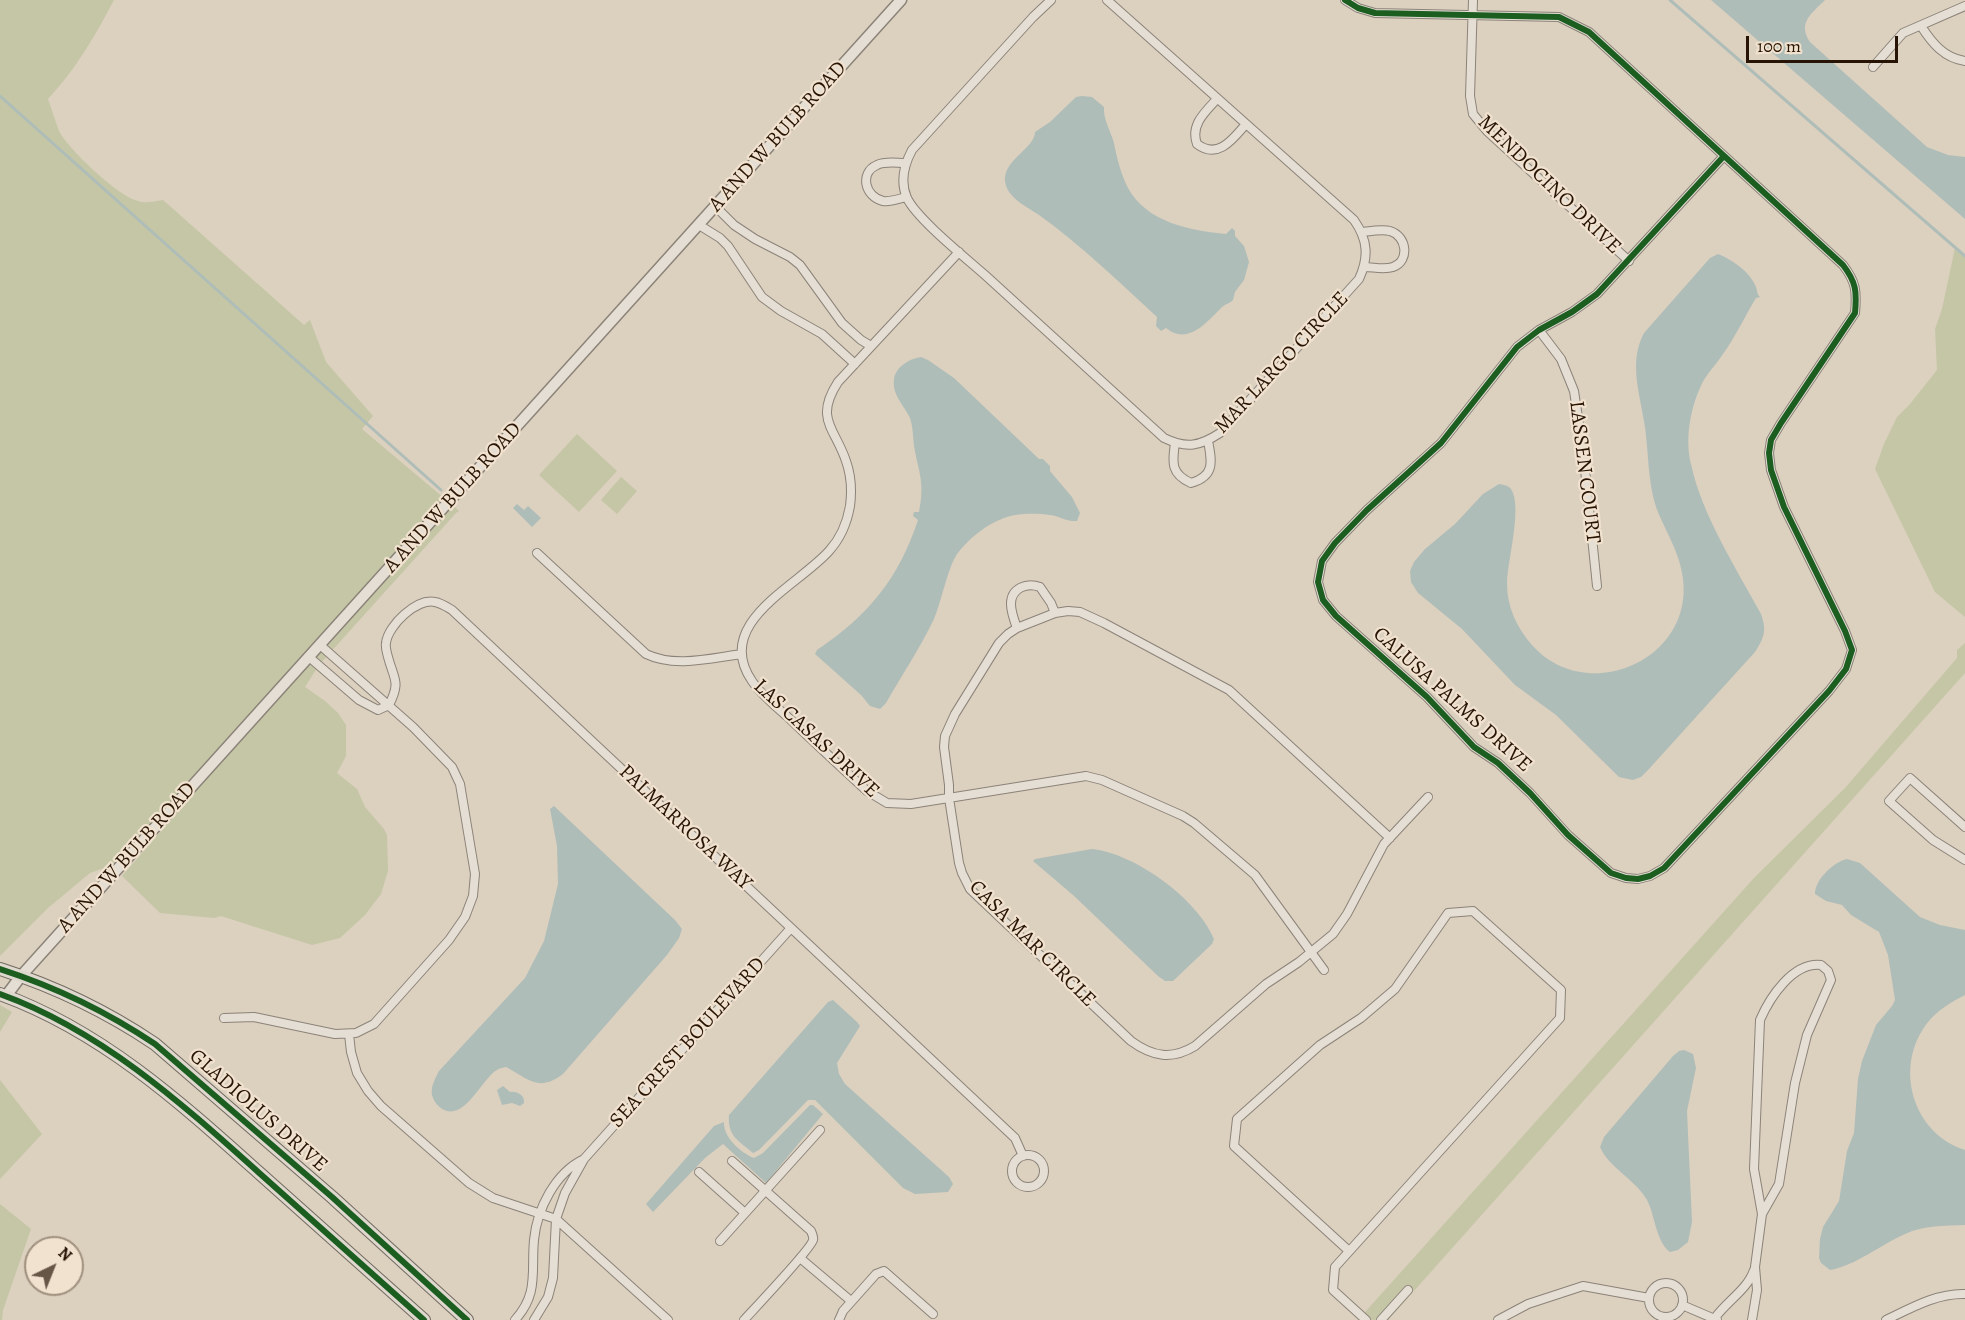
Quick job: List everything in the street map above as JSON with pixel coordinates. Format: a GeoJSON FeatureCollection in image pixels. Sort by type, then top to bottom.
{"type":"FeatureCollection","features":[{"type":"Feature","properties":{"kind":"main road","name":"GLADIOLUS DRIVE"},"geometry":{"type":"LineString","coordinates":[[0,969],[81,1000],[155,1044],[332,1197],[467,1320]]}},
{"type":"Feature","properties":{"kind":"main road"},"geometry":{"type":"LineString","coordinates":[[3,995],[63,1023],[108,1049],[159,1085],[424,1320]]}},
{"type":"Feature","properties":{"kind":"street","name":"A AND W BULB ROAD"},"geometry":{"type":"LineString","coordinates":[[3,995],[901,0]]}},
{"type":"Feature","properties":{"kind":"street"},"geometry":{"type":"LineString","coordinates":[[1051,0],[912,150],[903,176],[906,197],[914,209],[959,252],[1164,438],[1175,443],[1174,468],[1179,478],[1191,483],[1202,480],[1210,470],[1211,457],[1208,441]]}},
{"type":"Feature","properties":{"kind":"street"},"geometry":{"type":"LineString","coordinates":[[1107,0],[1354,220],[1362,232],[1367,255],[1365,267],[1386,268],[1398,265],[1404,255],[1404,244],[1397,235],[1391,231],[1362,232]]}},
{"type":"Feature","properties":{"kind":"street","name":"CALUSA PALMS DRIVE"},"geometry":{"type":"LineString","coordinates":[[1344,0],[1358,8],[1375,13],[1559,17],[1570,21],[1589,32],[1843,265],[1854,279],[1857,297],[1855,313],[1781,423],[1771,440],[1769,453],[1771,470],[1780,496],[1852,650],[1846,669],[1829,691],[1664,868],[1650,876],[1638,879],[1626,878],[1611,873],[1568,835],[1530,793],[1498,763],[1473,747],[1427,696],[1336,616],[1323,600],[1318,582],[1322,561],[1335,543],[1367,510],[1441,443],[1517,347],[1539,330],[1572,312],[1597,294],[1724,156]]}},
{"type":"Feature","properties":{"kind":"street","name":"MENDOCINO DRIVE"},"geometry":{"type":"LineString","coordinates":[[1473,0],[1470,96],[1473,114],[1487,131],[1629,261]]}},
{"type":"Feature","properties":{"kind":"street"},"geometry":{"type":"LineString","coordinates":[[1874,67],[1899,37],[1965,6]]}},
{"type":"Feature","properties":{"kind":"street"},"geometry":{"type":"LineString","coordinates":[[1921,26],[1940,50],[1958,60],[1965,61]]}},
{"type":"Feature","properties":{"kind":"street"},"geometry":{"type":"LineString","coordinates":[[1217,99],[1196,126],[1197,144],[1212,151],[1219,150],[1246,124]]}},
{"type":"Feature","properties":{"kind":"street"},"geometry":{"type":"LineString","coordinates":[[906,163],[887,163],[875,166],[867,175],[866,187],[872,196],[883,201],[906,197]]}},
{"type":"Feature","properties":{"kind":"street"},"geometry":{"type":"LineString","coordinates":[[716,207],[734,225],[800,265],[842,323],[872,346]]}},
{"type":"Feature","properties":{"kind":"street"},"geometry":{"type":"LineString","coordinates":[[699,225],[728,246],[762,297],[781,311],[822,334],[855,364]]}},
{"type":"Feature","properties":{"kind":"street","name":"LAS CASAS DRIVE"},"geometry":{"type":"LineString","coordinates":[[959,252],[831,392],[827,409],[830,428],[846,460],[851,482],[850,506],[844,527],[838,540],[822,559],[755,615],[744,637],[742,654],[746,670],[761,692],[876,798],[887,803],[898,805],[1078,777],[1102,780],[1170,809],[1194,822],[1255,875],[1324,970]]}},
{"type":"Feature","properties":{"kind":"street","name":"MAR LARGO CIRCLE"},"geometry":{"type":"LineString","coordinates":[[1175,443],[1186,445],[1208,441],[1220,433],[1359,279],[1365,267]]}},
{"type":"Feature","properties":{"kind":"street","name":"LASSEN COURT"},"geometry":{"type":"LineString","coordinates":[[1539,330],[1561,359],[1574,391],[1598,586]]}},
{"type":"Feature","properties":{"kind":"street"},"geometry":{"type":"LineString","coordinates":[[537,553],[646,654],[657,660],[670,661],[742,654]]}},
{"type":"Feature","properties":{"kind":"street"},"geometry":{"type":"LineString","coordinates":[[1017,628],[1011,599],[1017,589],[1022,586],[1040,587],[1055,613]]}},
{"type":"Feature","properties":{"kind":"street","name":"PALMARROSA WAY"},"geometry":{"type":"LineString","coordinates":[[389,705],[396,690],[396,680],[386,644],[389,633],[404,614],[416,605],[434,601],[452,610],[1015,1138],[1023,1156]]}},
{"type":"Feature","properties":{"kind":"street","name":"CASA MAR CIRCLE"},"geometry":{"type":"LineString","coordinates":[[1390,838],[1229,690],[1080,612],[1055,613],[1017,628],[1008,634],[999,643],[955,714],[945,736],[949,798],[962,873],[970,889],[1131,1041],[1150,1053],[1173,1056],[1195,1046],[1266,984],[1311,952],[1339,926],[1378,854],[1428,797]]}},
{"type":"Feature","properties":{"kind":"street"},"geometry":{"type":"LineString","coordinates":[[224,1018],[254,1017],[335,1034],[356,1033],[374,1024],[449,940],[465,917],[473,896],[475,874],[460,784],[452,768],[438,751],[389,705],[320,645]]}},
{"type":"Feature","properties":{"kind":"street"},"geometry":{"type":"LineString","coordinates":[[309,657],[359,700],[378,710],[389,705]]}},
{"type":"Feature","properties":{"kind":"street"},"geometry":{"type":"LineString","coordinates":[[1965,828],[1910,778],[1889,801],[1933,840],[1965,860]]}},
{"type":"Feature","properties":{"kind":"street"},"geometry":{"type":"LineString","coordinates":[[1349,1251],[1234,1146],[1237,1119],[1320,1045],[1361,1018],[1395,989],[1448,913],[1473,911],[1561,990],[1560,1018],[1335,1267],[1333,1290],[1366,1320]]}},
{"type":"Feature","properties":{"kind":"street","name":"SEA CREST BOULEVARD"},"geometry":{"type":"LineString","coordinates":[[515,1320],[530,1299],[534,1281],[534,1239],[540,1214],[554,1185],[565,1172],[584,1159],[791,928]]}},
{"type":"Feature","properties":{"kind":"street"},"geometry":{"type":"LineString","coordinates":[[1682,1305],[1716,1319],[1721,1309],[1751,1280],[1755,1267],[1762,1214],[1754,1169],[1760,1020],[1767,1003],[1796,972],[1807,966],[1821,965],[1828,971],[1831,980],[1829,990],[1819,1006],[1807,1035],[1779,1184],[1762,1214]]}},
{"type":"Feature","properties":{"kind":"street"},"geometry":{"type":"LineString","coordinates":[[349,1034],[357,1073],[381,1106],[470,1183],[493,1198],[556,1219],[668,1320]]}},
{"type":"Feature","properties":{"kind":"street"},"geometry":{"type":"LineString","coordinates":[[720,1241],[820,1130]]}},
{"type":"Feature","properties":{"kind":"street","name":"SEA CREST BOULEVARD"},"geometry":{"type":"LineString","coordinates":[[536,1319],[549,1297],[553,1278],[556,1219],[566,1193],[584,1159]]}},
{"type":"Feature","properties":{"kind":"street"},"geometry":{"type":"LineString","coordinates":[[732,1161],[811,1232],[814,1238],[800,1258],[744,1320]]}},
{"type":"Feature","properties":{"kind":"street"},"geometry":{"type":"LineString","coordinates":[[699,1172],[745,1213]]}},
{"type":"Feature","properties":{"kind":"street"},"geometry":{"type":"LineString","coordinates":[[800,1258],[851,1301]]}},
{"type":"Feature","properties":{"kind":"street"},"geometry":{"type":"LineString","coordinates":[[1752,1320],[1757,1290],[1755,1267]]}},
{"type":"Feature","properties":{"kind":"street"},"geometry":{"type":"LineString","coordinates":[[839,1320],[851,1301],[876,1274],[884,1271],[933,1314]]}},
{"type":"Feature","properties":{"kind":"street"},"geometry":{"type":"LineString","coordinates":[[1666,1283],[1678,1289],[1683,1298],[1680,1310],[1672,1316],[1662,1317],[1651,1309],[1649,1298],[1654,1288],[1666,1283]]}},
{"type":"Feature","properties":{"kind":"street"},"geometry":{"type":"LineString","coordinates":[[1500,1319],[1528,1304],[1583,1286],[1649,1298]]}},
{"type":"Feature","properties":{"kind":"street"},"geometry":{"type":"LineString","coordinates":[[1381,1320],[1408,1290]]}},
{"type":"Feature","properties":{"kind":"street"},"geometry":{"type":"LineString","coordinates":[[1886,1320],[1923,1302],[1952,1294],[1965,1294]]}},
{"type":"Feature","properties":{"kind":"street"},"geometry":{"type":"LineString","coordinates":[[523,1311],[536,1319]]}},
{"type":"Feature","properties":{"kind":"green space"},"geometry":{"type":"Polygon","coordinates":[[[0,0],[114,0],[84,52],[48,99],[64,139],[93,170],[127,196],[138,201],[163,200],[304,325],[310,320],[326,362],[373,416],[362,429],[445,499],[112,867],[90,873],[48,908],[0,956],[0,0]]]}},
{"type":"Feature","properties":{"kind":"green space"},"geometry":{"type":"Polygon","coordinates":[[[1955,248],[1965,257],[1965,617],[1935,592],[1875,469],[1897,417],[1937,370],[1935,329],[1942,309],[1955,248]]]}},
{"type":"Feature","properties":{"kind":"green space"},"geometry":{"type":"Polygon","coordinates":[[[577,434],[617,471],[579,512],[539,475],[577,434]]]}},
{"type":"Feature","properties":{"kind":"green space"},"geometry":{"type":"Polygon","coordinates":[[[621,477],[637,491],[617,514],[601,500],[621,477]]]}},
{"type":"Feature","properties":{"kind":"green space"},"geometry":{"type":"Polygon","coordinates":[[[453,505],[459,511],[319,665],[305,687],[338,713],[346,725],[346,756],[337,773],[357,789],[365,807],[387,835],[388,871],[381,894],[365,915],[340,938],[312,945],[221,916],[214,918],[160,913],[122,876],[221,762],[453,505]]]}},
{"type":"Feature","properties":{"kind":"green space"},"geometry":{"type":"Polygon","coordinates":[[[1965,643],[1965,673],[1388,1320],[1358,1320],[1754,878],[1845,788],[1957,658],[1957,650],[1965,643]]]}},
{"type":"Feature","properties":{"kind":"green space"},"geometry":{"type":"Polygon","coordinates":[[[0,1005],[12,1012],[0,1032],[0,1005]]]}},
{"type":"Feature","properties":{"kind":"green space"},"geometry":{"type":"Polygon","coordinates":[[[0,1080],[42,1134],[0,1179],[0,1080]]]}},
{"type":"Feature","properties":{"kind":"green space"},"geometry":{"type":"Polygon","coordinates":[[[0,1204],[31,1229],[29,1236],[24,1236],[24,1249],[3,1310],[2,1320],[0,1320],[0,1204]]]}},
{"type":"Feature","properties":{"kind":"shaded area"},"geometry":{"type":"Polygon","coordinates":[[[1711,0],[1825,0],[1811,14],[1806,24],[1806,35],[1810,42],[1927,147],[1948,155],[1965,157],[1965,219],[1711,0]]]}},
{"type":"Feature","properties":{"kind":"shaded area"},"geometry":{"type":"Polygon","coordinates":[[[1076,97],[1092,97],[1104,107],[1123,177],[1136,200],[1158,217],[1184,227],[1226,234],[1232,228],[1235,236],[1244,246],[1249,262],[1244,280],[1235,292],[1233,300],[1197,330],[1182,334],[1174,333],[1166,328],[1161,331],[1156,326],[1157,317],[1100,264],[1009,192],[1005,181],[1009,167],[1034,138],[1035,132],[1050,122],[1076,97]]]}},
{"type":"Feature","properties":{"kind":"shaded area"},"geometry":{"type":"Polygon","coordinates":[[[1718,254],[1745,271],[1753,280],[1760,297],[1756,298],[1732,340],[1700,388],[1690,425],[1689,455],[1703,502],[1721,541],[1761,614],[1764,634],[1755,652],[1648,770],[1641,777],[1633,780],[1619,777],[1556,715],[1515,685],[1462,629],[1418,593],[1411,582],[1410,571],[1425,549],[1455,524],[1483,494],[1499,484],[1506,485],[1511,489],[1515,508],[1514,535],[1507,584],[1509,601],[1517,624],[1532,645],[1554,663],[1580,672],[1606,673],[1631,666],[1654,652],[1671,632],[1682,608],[1683,579],[1676,551],[1653,496],[1646,432],[1636,376],[1637,354],[1644,333],[1710,258],[1718,254]]]}},
{"type":"Feature","properties":{"kind":"shaded area"},"geometry":{"type":"Polygon","coordinates":[[[921,357],[954,378],[1039,459],[1043,459],[1072,497],[1080,513],[1077,521],[1039,514],[1009,516],[985,528],[967,543],[953,561],[929,630],[886,703],[880,709],[870,706],[861,695],[815,654],[817,650],[852,624],[879,594],[901,560],[918,520],[913,516],[914,512],[919,512],[921,485],[912,425],[897,395],[894,380],[897,371],[907,362],[921,357]]]}},
{"type":"Feature","properties":{"kind":"shaded area"},"geometry":{"type":"Polygon","coordinates":[[[517,504],[524,510],[528,506],[541,518],[532,527],[513,508],[517,504]]]}},
{"type":"Feature","properties":{"kind":"shaded area"},"geometry":{"type":"Polygon","coordinates":[[[554,806],[675,920],[682,929],[679,938],[667,955],[563,1074],[541,1083],[528,1080],[506,1067],[500,1068],[458,1110],[442,1109],[432,1095],[433,1084],[439,1071],[525,978],[544,941],[558,884],[557,846],[550,809],[554,806]]]}},
{"type":"Feature","properties":{"kind":"shaded area"},"geometry":{"type":"Polygon","coordinates":[[[1092,849],[1127,859],[1163,880],[1194,909],[1206,924],[1214,939],[1212,944],[1173,981],[1165,981],[1158,976],[1073,895],[1033,861],[1092,849]]]}},
{"type":"Feature","properties":{"kind":"shaded area"},"geometry":{"type":"Polygon","coordinates":[[[1847,859],[1860,863],[1920,917],[1940,925],[1965,930],[1965,995],[1945,1007],[1928,1022],[1917,1039],[1910,1077],[1913,1096],[1921,1114],[1932,1129],[1947,1141],[1965,1150],[1965,1225],[1935,1226],[1912,1231],[1850,1264],[1830,1270],[1821,1263],[1819,1258],[1820,1239],[1823,1227],[1839,1201],[1847,1151],[1854,1133],[1858,1079],[1862,1061],[1876,1025],[1895,1000],[1888,955],[1879,932],[1851,915],[1842,905],[1826,901],[1815,894],[1818,883],[1826,872],[1847,859]]]}},
{"type":"Feature","properties":{"kind":"shaded area"},"geometry":{"type":"Polygon","coordinates":[[[833,1000],[860,1026],[837,1063],[839,1074],[845,1084],[949,1177],[953,1184],[948,1192],[915,1194],[903,1188],[815,1100],[808,1100],[759,1150],[753,1153],[732,1133],[729,1115],[828,1002],[833,1000]]]}},
{"type":"Feature","properties":{"kind":"shaded area"},"geometry":{"type":"Polygon","coordinates":[[[1684,1050],[1693,1054],[1696,1068],[1687,1111],[1692,1222],[1688,1242],[1678,1250],[1670,1252],[1662,1242],[1647,1200],[1636,1186],[1609,1161],[1600,1147],[1604,1137],[1673,1056],[1684,1050]]]}},
{"type":"Feature","properties":{"kind":"shaded area"},"geometry":{"type":"Polygon","coordinates":[[[503,1086],[510,1092],[520,1094],[524,1103],[520,1106],[512,1103],[502,1105],[497,1090],[503,1086]]]}},
{"type":"Feature","properties":{"kind":"shaded area"},"geometry":{"type":"Polygon","coordinates":[[[810,1105],[823,1114],[766,1183],[723,1144],[705,1158],[653,1212],[646,1204],[714,1126],[724,1122],[726,1133],[734,1144],[754,1158],[763,1153],[810,1105]]]}},
{"type":"Feature","properties":{"kind":"waterway"},"geometry":{"type":"LineString","coordinates":[[1670,0],[1965,256]]}},
{"type":"Feature","properties":{"kind":"waterway"},"geometry":{"type":"LineString","coordinates":[[0,96],[441,490]]}},
{"type":"Feature","properties":{"kind":"cycle path"},"geometry":{"type":"LineString","coordinates":[[1345,0],[1358,8],[1375,13],[1559,17],[1589,32],[1843,265],[1853,282],[1856,293],[1855,313],[1781,423],[1771,440],[1769,453],[1771,470],[1784,507],[1845,631],[1852,650],[1846,669],[1829,691],[1664,868],[1650,876],[1638,879],[1626,878],[1611,873],[1568,835],[1530,793],[1498,763],[1474,747],[1427,697],[1336,616],[1323,600],[1318,582],[1322,561],[1335,543],[1367,510],[1441,443],[1517,347],[1539,330],[1572,312],[1597,294],[1724,156]]}},
{"type":"Feature","properties":{"kind":"cycle path"},"geometry":{"type":"LineString","coordinates":[[0,969],[80,1001],[155,1044],[332,1197],[467,1320]]}},
{"type":"Feature","properties":{"kind":"cycle path"},"geometry":{"type":"LineString","coordinates":[[0,994],[37,1009],[71,1027],[105,1047],[137,1070],[198,1119],[424,1320]]}}]}
